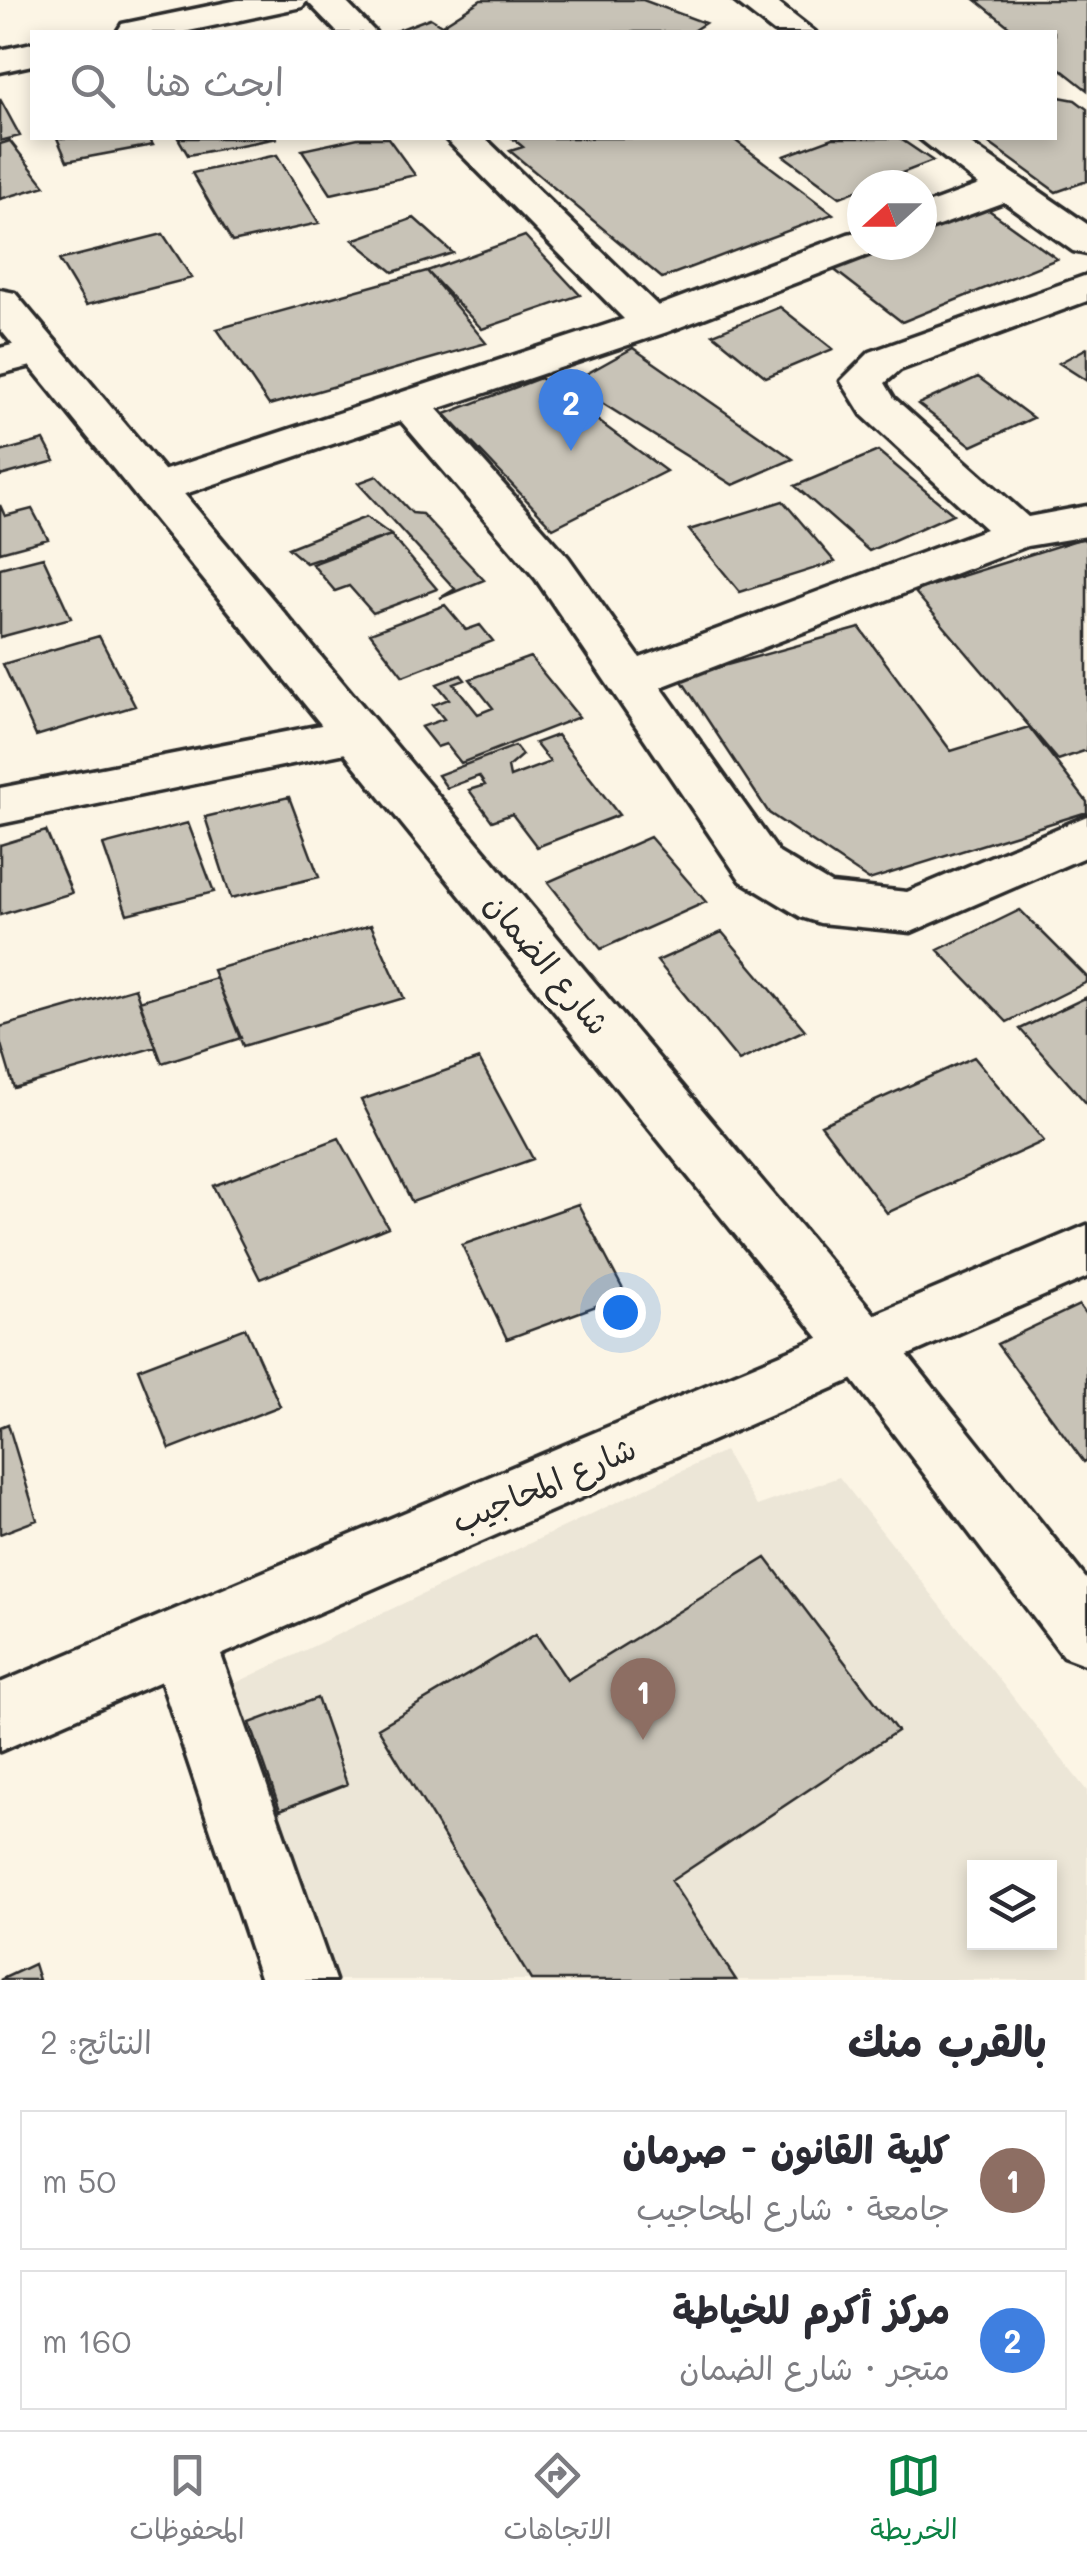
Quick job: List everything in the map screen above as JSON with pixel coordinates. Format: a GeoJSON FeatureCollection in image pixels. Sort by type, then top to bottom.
{"type":"FeatureCollection","features":[{"type":"Feature","properties":{"kind":"street"},"geometry":{"type":"LineString","coordinates":[[144,30],[290,0]]}},
{"type":"Feature","properties":{"kind":"street"},"geometry":{"type":"LineString","coordinates":[[324,0],[355,30]]}},
{"type":"Feature","properties":{"kind":"street"},"geometry":{"type":"LineString","coordinates":[[750,0],[794,30]]}},
{"type":"Feature","properties":{"kind":"street"},"geometry":{"type":"LineString","coordinates":[[0,61],[30,54]]}},
{"type":"Feature","properties":{"kind":"street"},"geometry":{"type":"LineString","coordinates":[[466,140],[652,323]]}},
{"type":"Feature","properties":{"kind":"street"},"geometry":{"type":"LineString","coordinates":[[941,140],[1087,242]]}},
{"type":"Feature","properties":{"kind":"street"},"geometry":{"type":"LineString","coordinates":[[937,214],[1006,188]]}},
{"type":"Feature","properties":{"kind":"street"},"geometry":{"type":"LineString","coordinates":[[154,489],[652,323],[847,249]]}},
{"type":"Feature","properties":{"kind":"street"},"geometry":{"type":"LineString","coordinates":[[1018,533],[877,406],[862,380],[885,361],[1087,287]]}},
{"type":"Feature","properties":{"kind":"street","name":"شارع الضمان"},"geometry":{"type":"LineString","coordinates":[[0,302],[20,356],[154,489],[864,1347],[1087,1633]]}},
{"type":"Feature","properties":{"kind":"street"},"geometry":{"type":"LineString","coordinates":[[408,404],[552,568],[760,867],[820,903],[910,912],[1087,836]]}},
{"type":"Feature","properties":{"kind":"street"},"geometry":{"type":"LineString","coordinates":[[631,680],[1018,533],[1087,521]]}},
{"type":"Feature","properties":{"kind":"street"},"geometry":{"type":"LineString","coordinates":[[0,806],[357,734]]}},
{"type":"Feature","properties":{"kind":"street","name":"شارع المحاجيب"},"geometry":{"type":"LineString","coordinates":[[0,1717],[1087,1250]]}},
{"type":"Feature","properties":{"kind":"street"},"geometry":{"type":"LineString","coordinates":[[182,1642],[298,1980]]}},
{"type":"Feature","properties":{"kind":"shaded area"},"geometry":{"type":"Polygon","coordinates":[[[724,1451],[757,1506],[839,1477],[1087,1791],[1087,1980],[327,1980],[221,1690],[724,1451]]]}},
{"type":"Feature","properties":{"kind":"building"},"geometry":{"type":"Polygon","coordinates":[[[481,0],[643,0],[705,23],[694,30],[456,30],[442,25],[481,0]]]}},
{"type":"Feature","properties":{"kind":"building"},"geometry":{"type":"Polygon","coordinates":[[[976,0],[1087,0],[1087,90],[1057,66],[1057,30],[1014,30],[976,0]]]}},
{"type":"Feature","properties":{"kind":"building"},"geometry":{"type":"Polygon","coordinates":[[[430,18],[450,30],[398,30],[430,18]]]}},
{"type":"Feature","properties":{"kind":"building"},"geometry":{"type":"Polygon","coordinates":[[[1057,97],[1075,100],[1087,109],[1087,181],[1056,192],[985,140],[1057,140],[1057,97]]]}},
{"type":"Feature","properties":{"kind":"building"},"geometry":{"type":"Polygon","coordinates":[[[0,99],[20,136],[0,141],[0,99]]]}},
{"type":"Feature","properties":{"kind":"building"},"geometry":{"type":"Polygon","coordinates":[[[58,140],[150,140],[153,145],[67,161],[58,140]]]}},
{"type":"Feature","properties":{"kind":"building"},"geometry":{"type":"Polygon","coordinates":[[[179,140],[267,140],[188,155],[179,140]]]}},
{"type":"Feature","properties":{"kind":"building"},"geometry":{"type":"Polygon","coordinates":[[[349,140],[389,140],[415,175],[331,194],[302,150],[349,140]]]}},
{"type":"Feature","properties":{"kind":"building"},"geometry":{"type":"Polygon","coordinates":[[[514,140],[735,140],[833,214],[662,278],[510,151],[523,147],[514,140]]]}},
{"type":"Feature","properties":{"kind":"building"},"geometry":{"type":"Polygon","coordinates":[[[828,140],[902,140],[933,161],[910,170],[847,170],[847,194],[840,197],[784,156],[828,140]]]}},
{"type":"Feature","properties":{"kind":"building"},"geometry":{"type":"Polygon","coordinates":[[[10,141],[45,186],[0,199],[0,144],[10,141]]]}},
{"type":"Feature","properties":{"kind":"building"},"geometry":{"type":"Polygon","coordinates":[[[277,155],[319,223],[232,242],[192,173],[277,155]]]}},
{"type":"Feature","properties":{"kind":"building"},"geometry":{"type":"Polygon","coordinates":[[[986,208],[1057,259],[902,322],[832,268],[853,260],[937,260],[937,227],[986,208]]]}},
{"type":"Feature","properties":{"kind":"building"},"geometry":{"type":"Polygon","coordinates":[[[414,218],[453,253],[393,272],[353,240],[414,218]]]}},
{"type":"Feature","properties":{"kind":"building"},"geometry":{"type":"Polygon","coordinates":[[[163,234],[192,278],[86,305],[59,260],[163,234]]]}},
{"type":"Feature","properties":{"kind":"building"},"geometry":{"type":"Polygon","coordinates":[[[525,236],[580,295],[482,329],[427,271],[525,236]]]}},
{"type":"Feature","properties":{"kind":"building"},"geometry":{"type":"Polygon","coordinates":[[[427,271],[486,343],[269,405],[217,329],[427,271]]]}},
{"type":"Feature","properties":{"kind":"building"},"geometry":{"type":"Polygon","coordinates":[[[780,307],[833,349],[766,377],[713,334],[780,307]]]}},
{"type":"Feature","properties":{"kind":"building"},"geometry":{"type":"Polygon","coordinates":[[[633,348],[793,459],[733,485],[570,383],[633,348]]]}},
{"type":"Feature","properties":{"kind":"building"},"geometry":{"type":"Polygon","coordinates":[[[1087,348],[1087,381],[1059,363],[1087,348]]]}},
{"type":"Feature","properties":{"kind":"building"},"geometry":{"type":"Polygon","coordinates":[[[978,377],[1033,418],[972,446],[918,404],[978,377]]]}},
{"type":"Feature","properties":{"kind":"building"},"geometry":{"type":"Polygon","coordinates":[[[540,378],[666,471],[553,528],[445,414],[540,378]]]}},
{"type":"Feature","properties":{"kind":"building"},"geometry":{"type":"Polygon","coordinates":[[[44,440],[55,461],[0,476],[0,452],[44,440]]]}},
{"type":"Feature","properties":{"kind":"building"},"geometry":{"type":"Polygon","coordinates":[[[878,451],[953,514],[869,551],[795,486],[878,451]]]}},
{"type":"Feature","properties":{"kind":"building"},"geometry":{"type":"Polygon","coordinates":[[[377,476],[412,513],[422,514],[484,580],[440,598],[455,589],[358,483],[377,476]]]}},
{"type":"Feature","properties":{"kind":"building"},"geometry":{"type":"Polygon","coordinates":[[[783,501],[835,562],[740,592],[689,530],[783,501]]]}},
{"type":"Feature","properties":{"kind":"building"},"geometry":{"type":"Polygon","coordinates":[[[0,505],[5,516],[32,509],[48,539],[0,552],[0,505]]]}},
{"type":"Feature","properties":{"kind":"building"},"geometry":{"type":"Polygon","coordinates":[[[366,517],[391,535],[306,563],[288,548],[366,517]]]}},
{"type":"Feature","properties":{"kind":"building"},"geometry":{"type":"Polygon","coordinates":[[[391,535],[437,589],[373,613],[349,586],[335,591],[312,564],[391,535]]]}},
{"type":"Feature","properties":{"kind":"building"},"geometry":{"type":"Polygon","coordinates":[[[1083,538],[1087,543],[1087,750],[1058,760],[914,591],[1083,538]]]}},
{"type":"Feature","properties":{"kind":"building"},"geometry":{"type":"Polygon","coordinates":[[[43,557],[71,618],[0,637],[0,568],[43,557]]]}},
{"type":"Feature","properties":{"kind":"building"},"geometry":{"type":"Polygon","coordinates":[[[445,605],[466,630],[480,625],[493,641],[403,676],[370,633],[445,605]]]}},
{"type":"Feature","properties":{"kind":"building"},"geometry":{"type":"Polygon","coordinates":[[[860,628],[951,751],[1029,727],[1087,802],[1087,812],[869,880],[769,813],[680,678],[860,628]]]}},
{"type":"Feature","properties":{"kind":"building"},"geometry":{"type":"Polygon","coordinates":[[[99,636],[135,706],[36,736],[3,664],[99,636]]]}},
{"type":"Feature","properties":{"kind":"building"},"geometry":{"type":"Polygon","coordinates":[[[530,657],[579,717],[461,763],[446,744],[437,747],[421,727],[444,719],[433,705],[449,699],[437,684],[461,675],[465,680],[454,684],[478,714],[493,708],[470,679],[530,657]]]}},
{"type":"Feature","properties":{"kind":"building"},"geometry":{"type":"Polygon","coordinates":[[[557,735],[619,815],[537,847],[512,814],[492,821],[469,790],[485,785],[479,776],[447,788],[438,775],[515,746],[522,755],[508,767],[510,777],[550,762],[535,743],[557,735]]]}},
{"type":"Feature","properties":{"kind":"building"},"geometry":{"type":"Polygon","coordinates":[[[289,797],[319,877],[231,898],[205,817],[289,797]]]}},
{"type":"Feature","properties":{"kind":"building"},"geometry":{"type":"Polygon","coordinates":[[[188,823],[214,892],[127,914],[103,845],[188,823]]]}},
{"type":"Feature","properties":{"kind":"building"},"geometry":{"type":"Polygon","coordinates":[[[46,831],[72,893],[0,915],[0,845],[46,831]]]}},
{"type":"Feature","properties":{"kind":"building"},"geometry":{"type":"Polygon","coordinates":[[[650,837],[706,902],[601,949],[548,882],[650,837]]]}},
{"type":"Feature","properties":{"kind":"building"},"geometry":{"type":"Polygon","coordinates":[[[1020,910],[1087,977],[1087,982],[1007,1022],[938,950],[1020,910]]]}},
{"type":"Feature","properties":{"kind":"building"},"geometry":{"type":"Polygon","coordinates":[[[371,925],[404,998],[243,1046],[213,970],[371,925]]]}},
{"type":"Feature","properties":{"kind":"building"},"geometry":{"type":"Polygon","coordinates":[[[722,932],[805,1030],[739,1061],[657,961],[722,932]]]}},
{"type":"Feature","properties":{"kind":"building"},"geometry":{"type":"Polygon","coordinates":[[[216,978],[241,1038],[162,1063],[139,1001],[216,978]]]}},
{"type":"Feature","properties":{"kind":"building"},"geometry":{"type":"Polygon","coordinates":[[[135,988],[156,1047],[14,1088],[0,1041],[0,1027],[135,988]]]}},
{"type":"Feature","properties":{"kind":"building"},"geometry":{"type":"Polygon","coordinates":[[[1087,997],[1087,1104],[1020,1029],[1087,997]]]}},
{"type":"Feature","properties":{"kind":"building"},"geometry":{"type":"Polygon","coordinates":[[[974,1057],[1044,1141],[887,1213],[821,1125],[974,1057]]]}},
{"type":"Feature","properties":{"kind":"building"},"geometry":{"type":"Polygon","coordinates":[[[479,1059],[533,1159],[412,1202],[361,1100],[479,1059]]]}},
{"type":"Feature","properties":{"kind":"building"},"geometry":{"type":"Polygon","coordinates":[[[339,1138],[388,1227],[260,1279],[213,1186],[339,1138]]]}},
{"type":"Feature","properties":{"kind":"building"},"geometry":{"type":"Polygon","coordinates":[[[578,1204],[626,1295],[507,1339],[462,1245],[578,1204]]]}},
{"type":"Feature","properties":{"kind":"building"},"geometry":{"type":"Polygon","coordinates":[[[1079,1305],[1087,1316],[1084,1462],[997,1344],[1079,1305]]]}},
{"type":"Feature","properties":{"kind":"building"},"geometry":{"type":"Polygon","coordinates":[[[245,1328],[280,1406],[170,1449],[138,1369],[245,1328]]]}},
{"type":"Feature","properties":{"kind":"building"},"geometry":{"type":"Polygon","coordinates":[[[8,1424],[37,1520],[0,1534],[0,1427],[8,1424]]]}},
{"type":"Feature","properties":{"kind":"building"},"geometry":{"type":"Polygon","coordinates":[[[766,1558],[897,1731],[671,1881],[736,1980],[531,1980],[378,1728],[536,1634],[567,1680],[766,1558]]]}},
{"type":"Feature","properties":{"kind":"building"},"geometry":{"type":"Polygon","coordinates":[[[317,1698],[347,1784],[280,1810],[250,1723],[317,1698]]]}},
{"type":"Feature","properties":{"kind":"building"},"geometry":{"type":"Polygon","coordinates":[[[34,1964],[39,1980],[0,1980],[34,1964]]]}},
{"type":"Feature","properties":{"kind":"place","name":"مركز أكرم للخياطة"},"geometry":{"type":"Point","coordinates":[571,451]}},
{"type":"Feature","properties":{"kind":"place","name":"كلية القانون - صرمان"},"geometry":{"type":"Point","coordinates":[643,1740]}}]}
